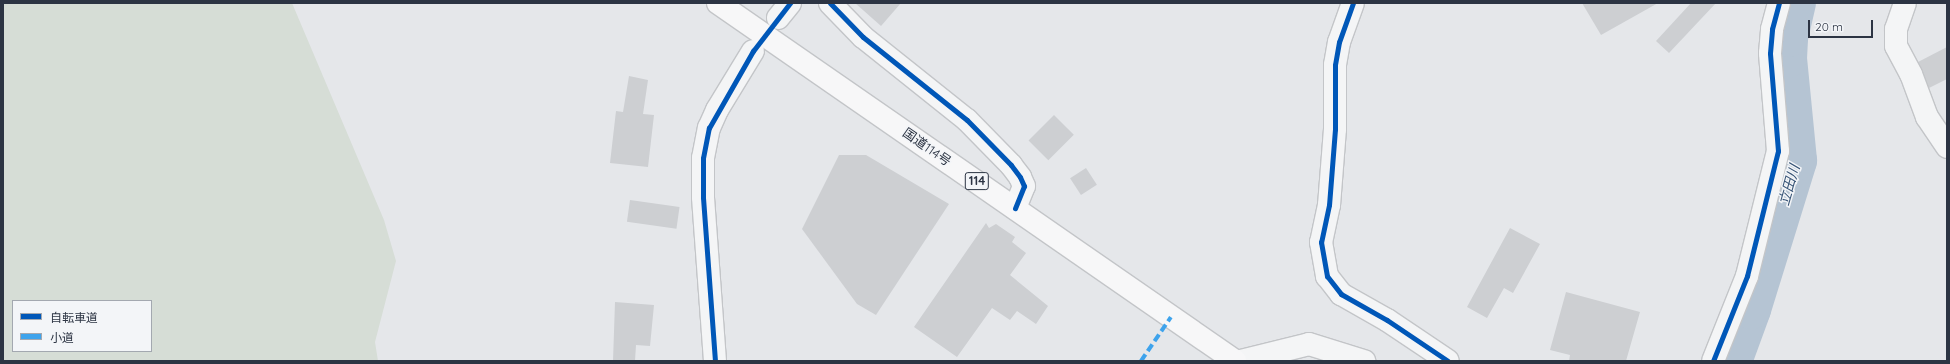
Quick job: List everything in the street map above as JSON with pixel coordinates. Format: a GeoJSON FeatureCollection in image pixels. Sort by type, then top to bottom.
{"type":"FeatureCollection","features":[{"type":"Feature","properties":{"kind":"highway","name":"国道114号"},"geometry":{"type":"LineString","coordinates":[[718,3],[1235,361]]}},
{"type":"Feature","properties":{"kind":"street"},"geometry":{"type":"LineString","coordinates":[[830,3],[863,37],[967,120],[1011,165],[1020,177],[1024,186],[1015,208]]}},
{"type":"Feature","properties":{"kind":"street"},"geometry":{"type":"LineString","coordinates":[[1353,3],[1339,42],[1335,65],[1336,128],[1329,205],[1321,242],[1327,276],[1341,294],[1387,320],[1448,361]]}},
{"type":"Feature","properties":{"kind":"street"},"geometry":{"type":"LineString","coordinates":[[1714,361],[1747,276],[1778,151],[1770,53],[1772,29],[1779,3]]}},
{"type":"Feature","properties":{"kind":"street"},"geometry":{"type":"LineString","coordinates":[[1905,3],[1896,29],[1896,46],[1911,74],[1927,117],[1947,147]]}},
{"type":"Feature","properties":{"kind":"street"},"geometry":{"type":"LineString","coordinates":[[715,361],[702,198],[703,158],[709,128],[717,110],[754,51]]}},
{"type":"Feature","properties":{"kind":"street"},"geometry":{"type":"LineString","coordinates":[[1241,361],[1309,344],[1364,361]]}},
{"type":"Feature","properties":{"kind":"shaded area"},"geometry":{"type":"Polygon","coordinates":[[[3,3],[292,3],[384,220],[396,261],[375,342],[378,361],[3,361],[3,3]]]}},
{"type":"Feature","properties":{"kind":"building"},"geometry":{"type":"Polygon","coordinates":[[[855,3],[901,3],[881,26],[855,3]]]}},
{"type":"Feature","properties":{"kind":"building"},"geometry":{"type":"Polygon","coordinates":[[[1582,3],[1658,3],[1601,35],[1582,3]]]}},
{"type":"Feature","properties":{"kind":"building"},"geometry":{"type":"Polygon","coordinates":[[[1691,3],[1716,3],[1669,53],[1656,41],[1691,3]]]}},
{"type":"Feature","properties":{"kind":"building"},"geometry":{"type":"Polygon","coordinates":[[[1947,47],[1947,79],[1929,88],[1918,62],[1947,47]]]}},
{"type":"Feature","properties":{"kind":"building"},"geometry":{"type":"Polygon","coordinates":[[[629,76],[648,80],[643,114],[654,115],[648,167],[610,163],[616,111],[623,112],[629,76]]]}},
{"type":"Feature","properties":{"kind":"building"},"geometry":{"type":"Polygon","coordinates":[[[1054,115],[1074,135],[1048,160],[1029,140],[1054,115]]]}},
{"type":"Feature","properties":{"kind":"building"},"geometry":{"type":"Polygon","coordinates":[[[839,155],[866,155],[949,204],[876,315],[857,304],[802,229],[839,155]]]}},
{"type":"Feature","properties":{"kind":"building"},"geometry":{"type":"Polygon","coordinates":[[[1086,168],[1097,185],[1081,195],[1070,178],[1086,168]]]}},
{"type":"Feature","properties":{"kind":"building"},"geometry":{"type":"Polygon","coordinates":[[[630,200],[680,207],[676,229],[627,222],[630,200]]]}},
{"type":"Feature","properties":{"kind":"building"},"geometry":{"type":"Polygon","coordinates":[[[986,223],[989,228],[996,224],[1015,237],[1012,242],[1026,253],[1010,275],[1048,306],[1036,324],[1017,311],[1010,320],[992,308],[957,357],[914,327],[986,223]]]}},
{"type":"Feature","properties":{"kind":"building"},"geometry":{"type":"Polygon","coordinates":[[[1510,228],[1540,244],[1513,293],[1504,288],[1487,318],[1467,307],[1510,228]]]}},
{"type":"Feature","properties":{"kind":"building"},"geometry":{"type":"Polygon","coordinates":[[[1566,292],[1640,312],[1626,361],[1569,361],[1570,355],[1550,350],[1566,292]]]}},
{"type":"Feature","properties":{"kind":"building"},"geometry":{"type":"Polygon","coordinates":[[[615,302],[654,305],[650,346],[636,345],[635,361],[613,361],[615,302]]]}},
{"type":"Feature","properties":{"kind":"waterway","name":"立田川"},"geometry":{"type":"LineString","coordinates":[[1732,361],[1751,309],[1797,160],[1787,58],[1788,37],[1796,3]]}},
{"type":"Feature","properties":{"kind":"marked path"},"geometry":{"type":"LineString","coordinates":[[1141,361],[1171,317]]}},
{"type":"Feature","properties":{"kind":"cycle path"},"geometry":{"type":"LineString","coordinates":[[715,361],[703,197],[703,158],[709,128],[753,51],[790,3]]}},
{"type":"Feature","properties":{"kind":"cycle path"},"geometry":{"type":"LineString","coordinates":[[830,3],[863,37],[967,120],[1011,165],[1020,177],[1024,186],[1015,208]]}},
{"type":"Feature","properties":{"kind":"cycle path"},"geometry":{"type":"LineString","coordinates":[[1353,3],[1339,42],[1335,65],[1335,129],[1329,205],[1321,242],[1327,276],[1341,294],[1387,320],[1448,361]]}},
{"type":"Feature","properties":{"kind":"cycle path"},"geometry":{"type":"LineString","coordinates":[[1713,361],[1747,276],[1778,151],[1770,53],[1772,29],[1779,3]]}}]}
